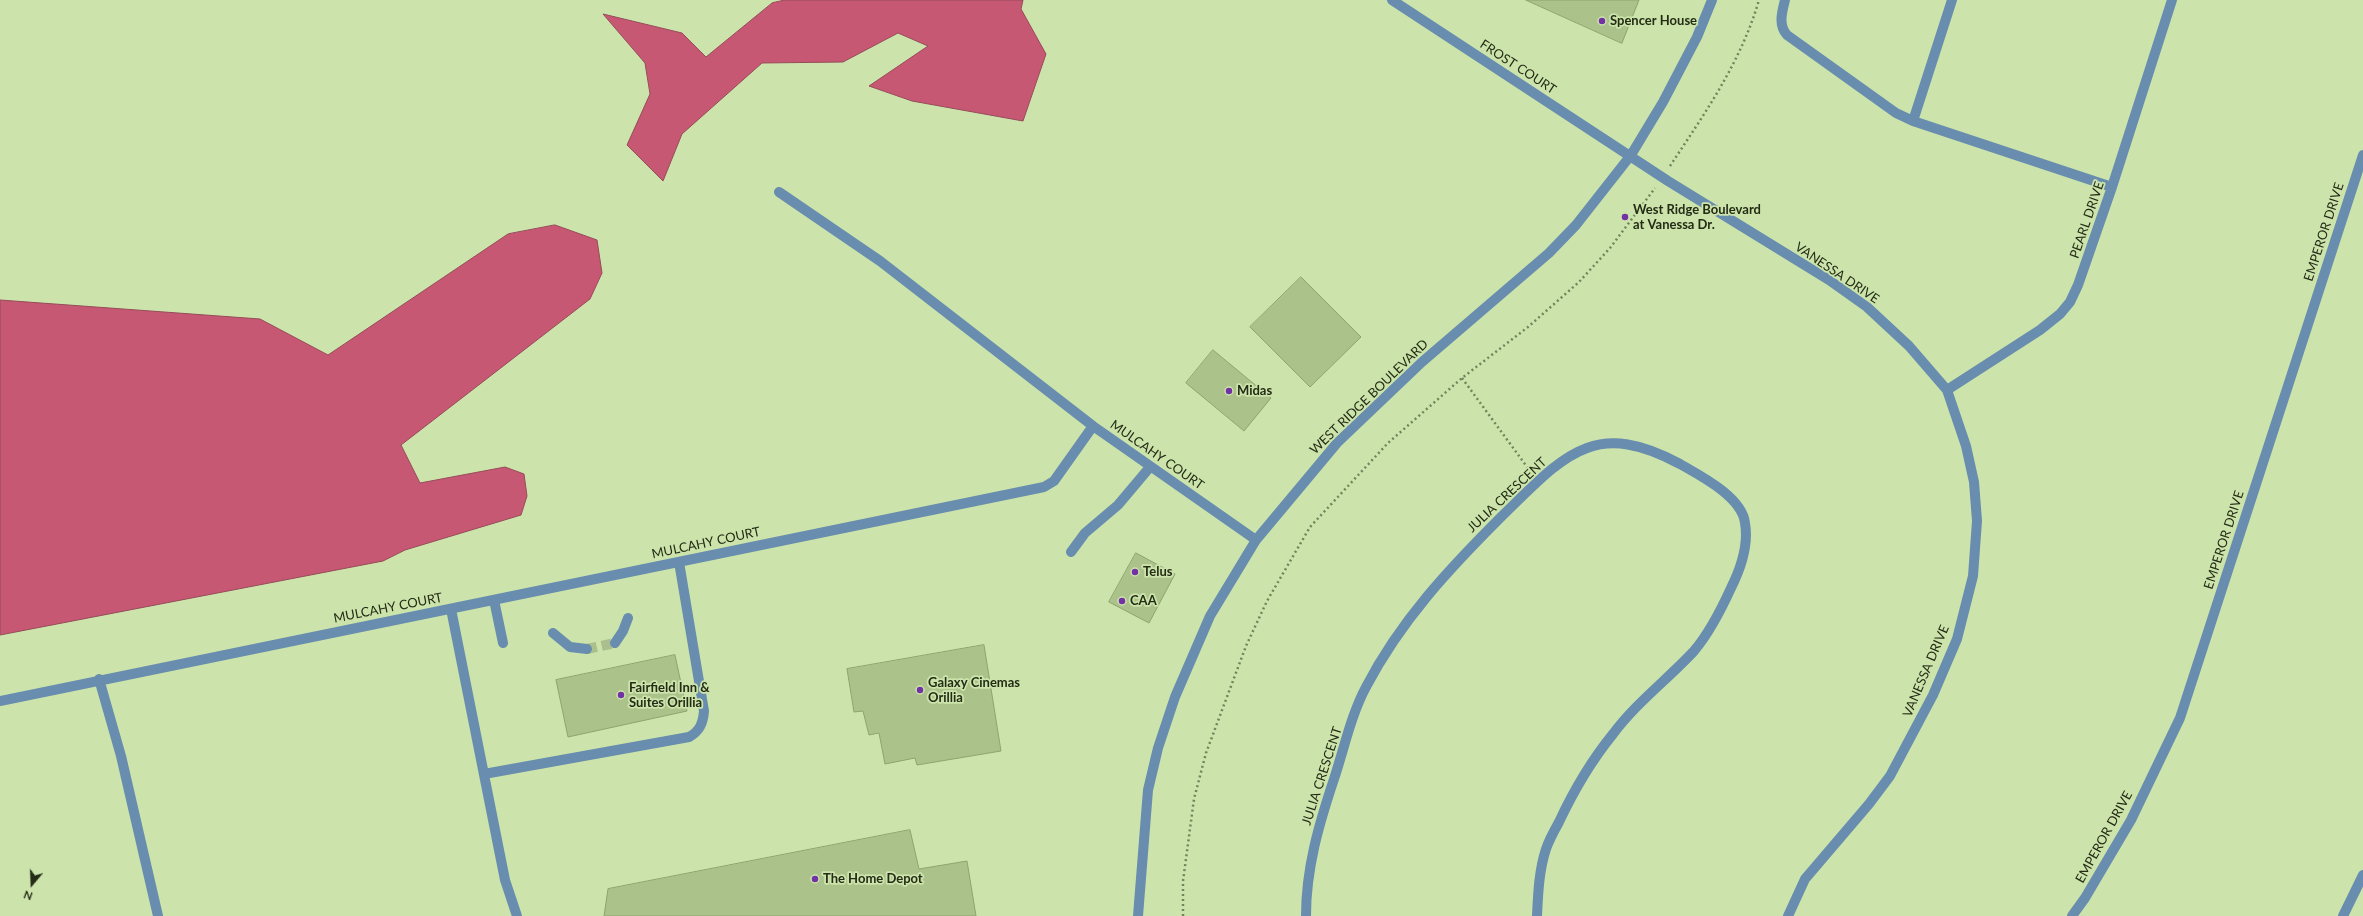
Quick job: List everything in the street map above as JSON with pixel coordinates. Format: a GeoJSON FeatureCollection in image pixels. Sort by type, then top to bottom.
{"type":"FeatureCollection","features":[{"type":"Feature","properties":{"kind":"street","name":"FROST COURT"},"geometry":{"type":"LineString","coordinates":[[1392,0],[1631,155]]}},
{"type":"Feature","properties":{"kind":"street","name":"WEST RIDGE BOULEVARD"},"geometry":{"type":"LineString","coordinates":[[1138,916],[1148,790],[1158,748],[1175,697],[1210,616],[1256,540],[1337,443],[1422,362],[1549,253],[1576,225],[1631,155],[1663,102],[1697,37],[1712,0]]}},
{"type":"Feature","properties":{"kind":"street"},"geometry":{"type":"LineString","coordinates":[[1786,0],[1781,18],[1781,26],[1787,35],[1896,113],[1913,121],[2112,188]]}},
{"type":"Feature","properties":{"kind":"street"},"geometry":{"type":"LineString","coordinates":[[1913,121],[1952,0]]}},
{"type":"Feature","properties":{"kind":"street","name":"PEARL DRIVE"},"geometry":{"type":"LineString","coordinates":[[1947,390],[2040,330],[2060,314],[2070,302],[2078,285],[2112,188],[2172,0]]}},
{"type":"Feature","properties":{"kind":"street","name":"VANESSA DRIVE"},"geometry":{"type":"LineString","coordinates":[[1631,155],[1663,177],[1829,280],[1867,307],[1909,346],[1947,390],[1966,446],[1974,482],[1977,522],[1973,576],[1957,639],[1933,695],[1890,776],[1869,804],[1805,879],[1788,916]]}},
{"type":"Feature","properties":{"kind":"street","name":"EMPEROR DRIVE"},"geometry":{"type":"LineString","coordinates":[[2072,916],[2085,898],[2131,820],[2180,718],[2363,155]]}},
{"type":"Feature","properties":{"kind":"street"},"geometry":{"type":"LineString","coordinates":[[779,192],[880,261],[1093,426]]}},
{"type":"Feature","properties":{"kind":"street","name":"MULCAHY COURT"},"geometry":{"type":"LineString","coordinates":[[0,701],[99,679],[451,609],[1044,487],[1054,481],[1093,426],[1256,540]]}},
{"type":"Feature","properties":{"kind":"street","name":"JULIA CRESCENT"},"geometry":{"type":"LineString","coordinates":[[1306,916],[1306,888],[1314,841],[1364,690],[1393,642],[1426,595],[1462,555],[1538,481],[1582,448],[1602,442],[1636,445],[1667,457],[1701,475],[1725,494],[1740,508],[1745,522],[1746,544],[1736,578],[1707,633],[1695,649],[1614,732],[1575,787],[1545,850],[1539,886],[1537,916]]}},
{"type":"Feature","properties":{"kind":"street"},"geometry":{"type":"LineString","coordinates":[[1071,552],[1090,528],[1118,505],[1150,467]]}},
{"type":"Feature","properties":{"kind":"street"},"geometry":{"type":"LineString","coordinates":[[484,774],[696,734],[700,728],[704,710],[679,562]]}},
{"type":"Feature","properties":{"kind":"street"},"geometry":{"type":"LineString","coordinates":[[494,600],[503,643]]}},
{"type":"Feature","properties":{"kind":"street"},"geometry":{"type":"LineString","coordinates":[[451,609],[505,880],[517,916]]}},
{"type":"Feature","properties":{"kind":"street"},"geometry":{"type":"LineString","coordinates":[[615,643],[623,631],[628,618]]}},
{"type":"Feature","properties":{"kind":"street"},"geometry":{"type":"LineString","coordinates":[[552,633],[570,647],[587,649]]}},
{"type":"Feature","properties":{"kind":"street"},"geometry":{"type":"LineString","coordinates":[[99,679],[121,756],[158,916]]}},
{"type":"Feature","properties":{"kind":"street"},"geometry":{"type":"LineString","coordinates":[[2343,916],[2363,875]]}},
{"type":"Feature","properties":{"kind":"path"},"geometry":{"type":"LineString","coordinates":[[1182,916],[1183,881],[1194,799],[1206,753],[1246,646],[1267,601],[1310,527],[1388,443],[1462,378],[1528,327],[1578,282],[1610,248],[1663,177],[1726,80],[1752,24],[1759,0]]}},
{"type":"Feature","properties":{"kind":"path"},"geometry":{"type":"LineString","coordinates":[[1462,378],[1538,481]]}},
{"type":"Feature","properties":{"kind":"shaded area"},"geometry":{"type":"Polygon","coordinates":[[[785,0],[1023,0],[1021,9],[1046,54],[1023,121],[912,101],[869,86],[928,46],[898,33],[843,62],[762,63],[682,134],[663,181],[627,145],[650,94],[645,63],[603,14],[682,33],[706,57],[772,3],[785,0]]]}},
{"type":"Feature","properties":{"kind":"shaded area"},"geometry":{"type":"Polygon","coordinates":[[[555,225],[597,240],[602,273],[590,299],[401,445],[420,483],[505,467],[524,474],[527,496],[521,515],[405,550],[383,561],[0,635],[0,300],[260,319],[328,355],[508,234],[555,225]]]}},
{"type":"Feature","properties":{"kind":"building","name":"Spencer House"},"geometry":{"type":"Polygon","coordinates":[[[1526,0],[1639,0],[1622,43],[1526,0]]]}},
{"type":"Feature","properties":{"kind":"building"},"geometry":{"type":"Polygon","coordinates":[[[1301,277],[1361,337],[1310,387],[1250,327],[1301,277]]]}},
{"type":"Feature","properties":{"kind":"building","name":"Midas"},"geometry":{"type":"Polygon","coordinates":[[[1213,350],[1271,398],[1244,431],[1186,383],[1213,350]]]}},
{"type":"Feature","properties":{"kind":"building"},"geometry":{"type":"Polygon","coordinates":[[[1136,553],[1175,574],[1149,623],[1109,602],[1136,553]]]}},
{"type":"Feature","properties":{"kind":"building","name":"Galaxy Cinemas Orillia"},"geometry":{"type":"Polygon","coordinates":[[[984,645],[1001,751],[917,765],[915,758],[885,764],[879,733],[869,735],[863,711],[854,712],[847,669],[984,645]]]}},
{"type":"Feature","properties":{"kind":"building","name":"Fairfield Inn & Suites Orillia"},"geometry":{"type":"Polygon","coordinates":[[[675,655],[687,711],[568,737],[556,680],[675,655]]]}},
{"type":"Feature","properties":{"kind":"building","name":"The Home Depot"},"geometry":{"type":"Polygon","coordinates":[[[910,830],[919,869],[967,861],[976,916],[604,916],[608,889],[910,830]]]}},
{"type":"Feature","properties":{"kind":"tunnel"},"geometry":{"type":"LineString","coordinates":[[587,649],[615,643]]}},
{"type":"Feature","properties":{"kind":"place","name":"Spencer House"},"geometry":{"type":"Point","coordinates":[1602,21]}},
{"type":"Feature","properties":{"kind":"place","name":"West Ridge Boulevard at Vanessa Dr."},"geometry":{"type":"Point","coordinates":[1625,217]}},
{"type":"Feature","properties":{"kind":"place","name":"Midas"},"geometry":{"type":"Point","coordinates":[1229,391]}},
{"type":"Feature","properties":{"kind":"place","name":"Telus"},"geometry":{"type":"Point","coordinates":[1135,572]}},
{"type":"Feature","properties":{"kind":"place","name":"CAA"},"geometry":{"type":"Point","coordinates":[1122,601]}},
{"type":"Feature","properties":{"kind":"place","name":"Galaxy Cinemas Orillia"},"geometry":{"type":"Point","coordinates":[920,690]}},
{"type":"Feature","properties":{"kind":"place","name":"Fairfield Inn & Suites Orillia"},"geometry":{"type":"Point","coordinates":[621,695]}},
{"type":"Feature","properties":{"kind":"place","name":"The Home Depot"},"geometry":{"type":"Point","coordinates":[815,879]}}]}
